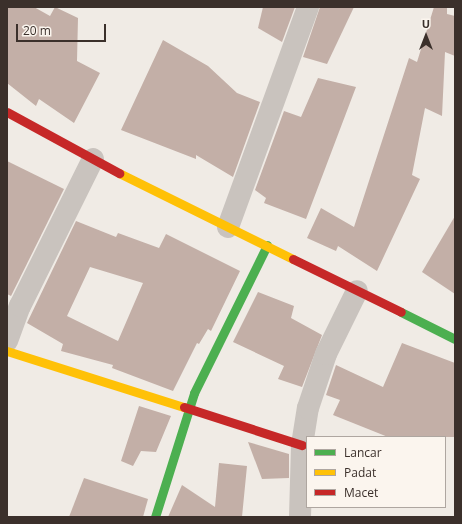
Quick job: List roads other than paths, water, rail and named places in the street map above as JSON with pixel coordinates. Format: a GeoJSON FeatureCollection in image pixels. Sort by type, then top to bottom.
{"type":"FeatureCollection","features":[{"type":"Feature","properties":{"kind":"street"},"geometry":{"type":"LineString","coordinates":[[228,227],[308,7]]}},
{"type":"Feature","properties":{"kind":"street"},"geometry":{"type":"LineString","coordinates":[[7,112],[93,159],[455,340]]}},
{"type":"Feature","properties":{"kind":"street"},"geometry":{"type":"LineString","coordinates":[[7,341],[20,306],[93,159]]}},
{"type":"Feature","properties":{"kind":"street"},"geometry":{"type":"LineString","coordinates":[[155,517],[188,410],[268,246]]}},
{"type":"Feature","properties":{"kind":"street"},"geometry":{"type":"LineString","coordinates":[[300,517],[302,445],[308,408],[324,360],[357,291]]}},
{"type":"Feature","properties":{"kind":"street"},"geometry":{"type":"LineString","coordinates":[[7,351],[188,410],[302,445]]}}]}
